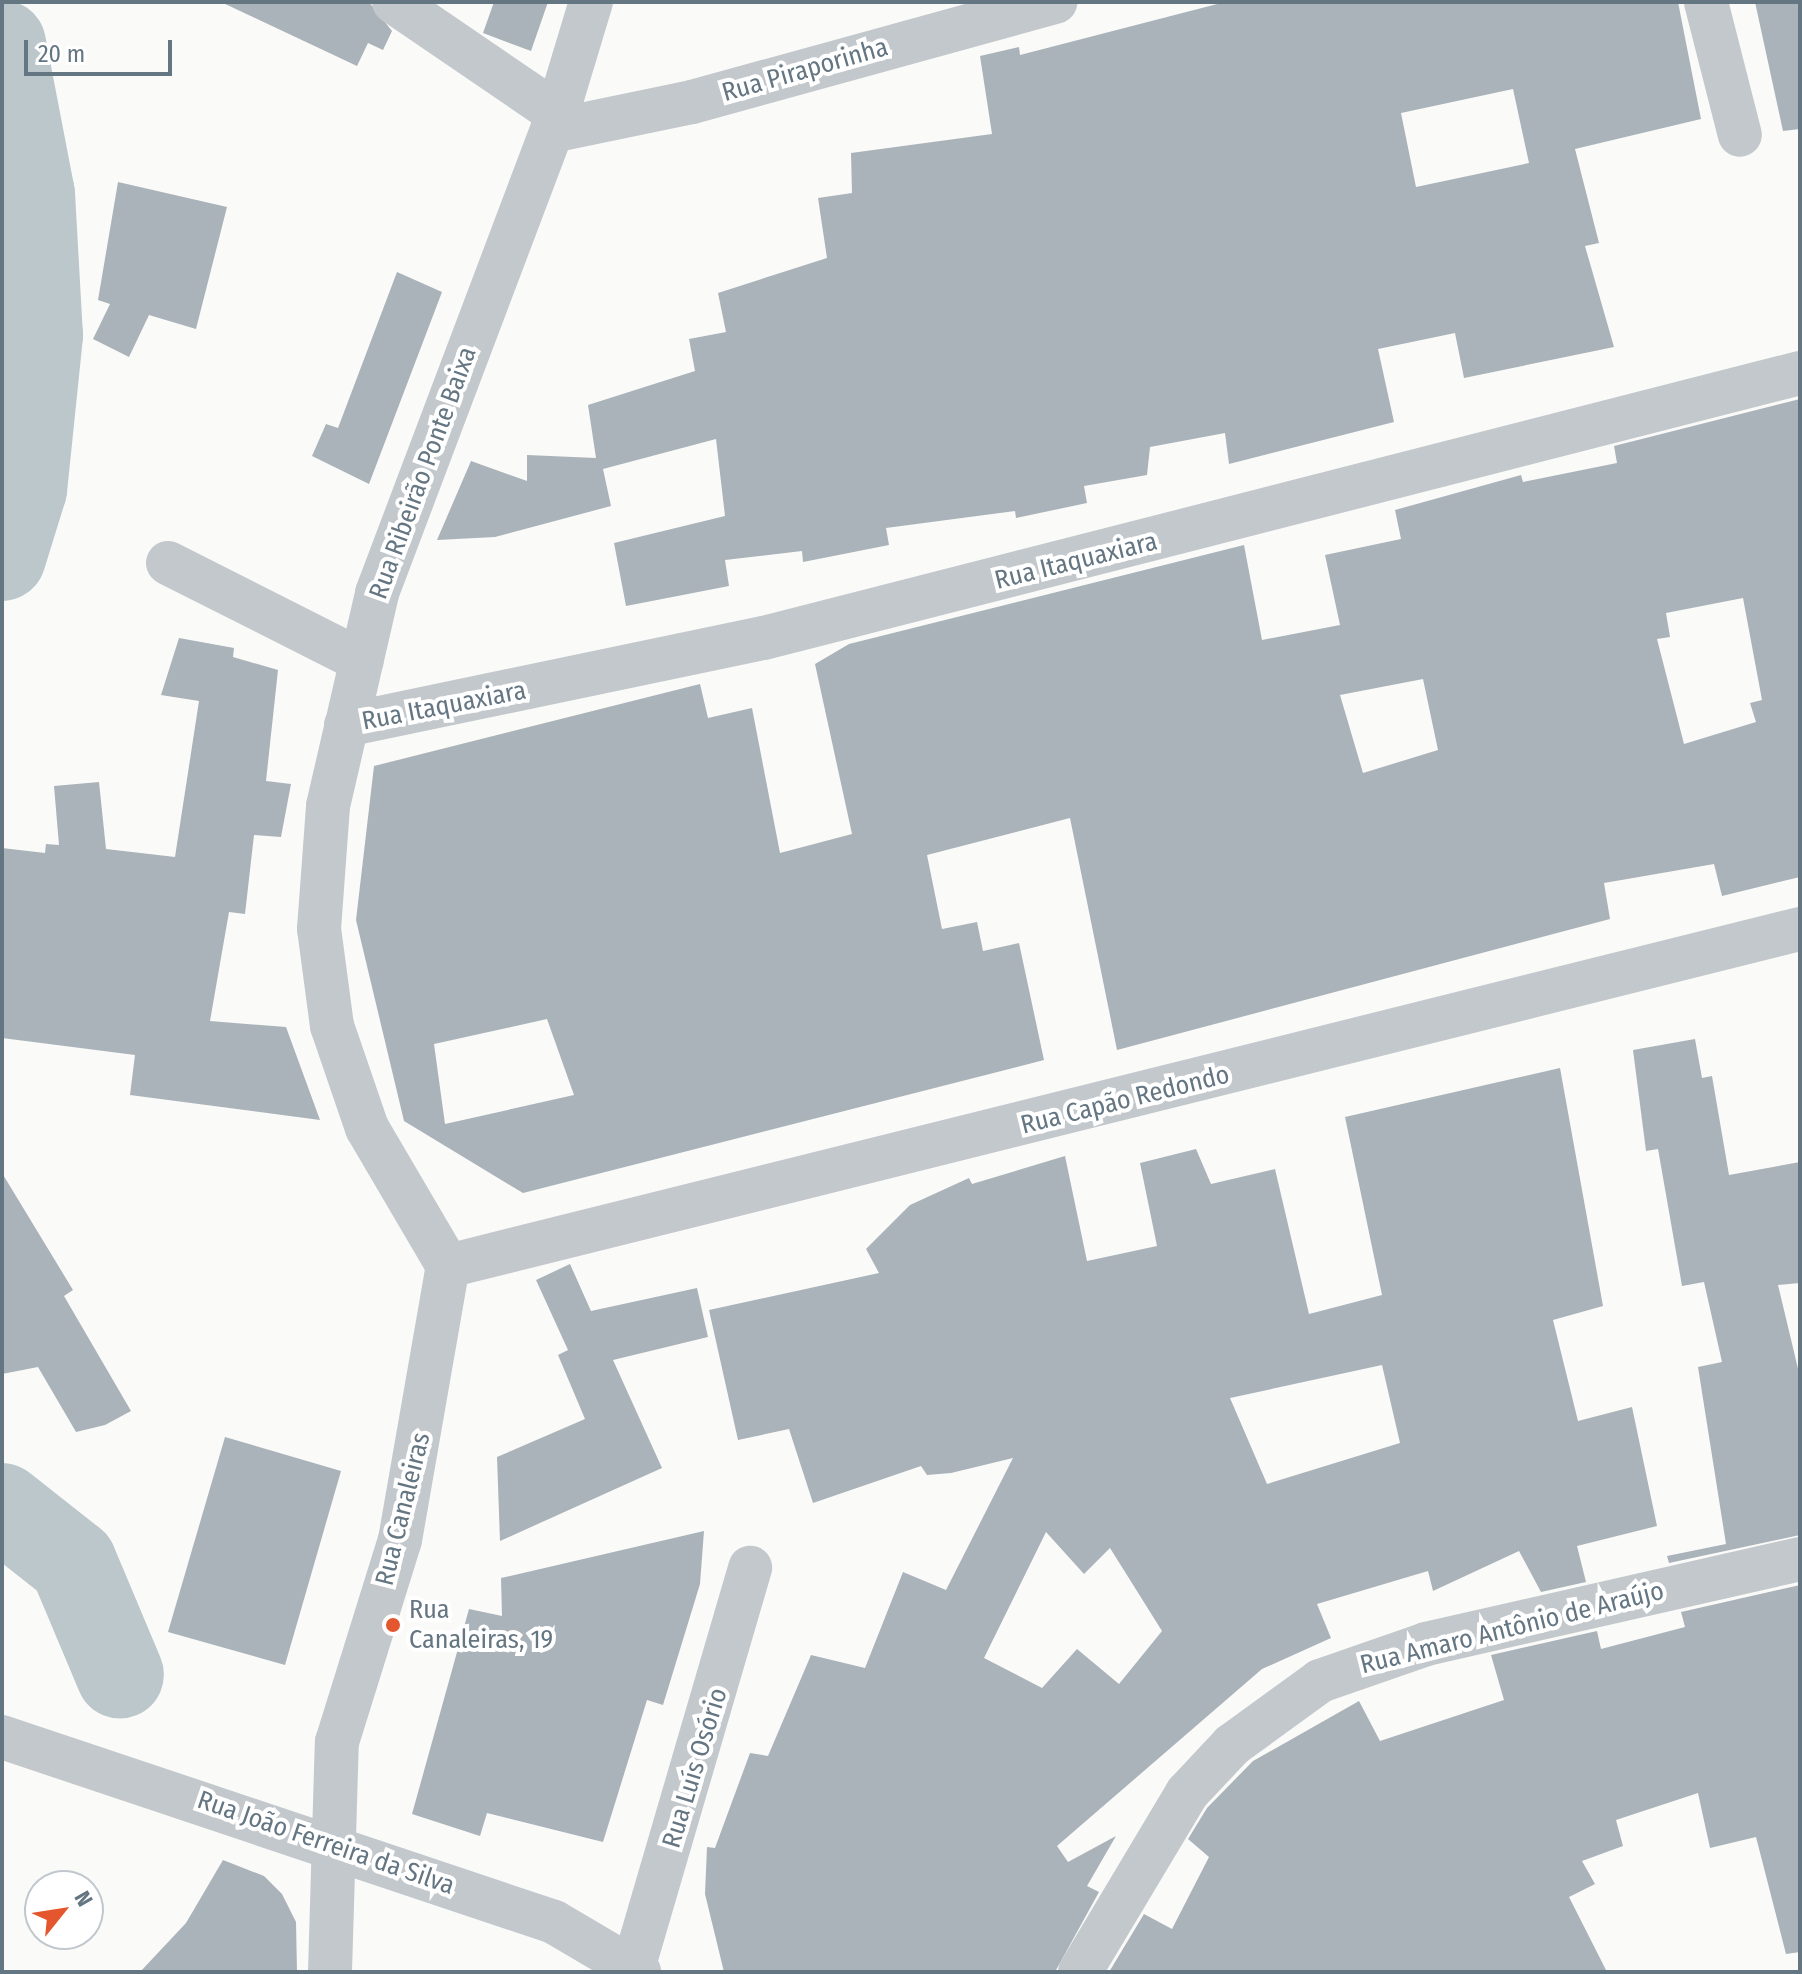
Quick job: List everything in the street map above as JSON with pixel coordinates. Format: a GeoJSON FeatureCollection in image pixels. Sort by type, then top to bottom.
{"type":"FeatureCollection","features":[{"type":"Feature","properties":{"kind":"street"},"geometry":{"type":"LineString","coordinates":[[394,2],[554,122]]}},
{"type":"Feature","properties":{"kind":"street","name":"Rua Ribeirão Ponte Baixa"},"geometry":{"type":"LineString","coordinates":[[448,1266],[367,1128],[332,1026],[319,929],[328,806],[362,661],[406,507],[554,122],[591,2]]}},
{"type":"Feature","properties":{"kind":"street","name":"Rua Piraporinha"},"geometry":{"type":"LineString","coordinates":[[554,122],[692,102],[1055,2]]}},
{"type":"Feature","properties":{"kind":"street"},"geometry":{"type":"LineString","coordinates":[[1706,2],[1740,135]]}},
{"type":"Feature","properties":{"kind":"street","name":"Rua Itaquaxiara"},"geometry":{"type":"LineString","coordinates":[[346,725],[764,638],[1800,373]]}},
{"type":"Feature","properties":{"kind":"street"},"geometry":{"type":"LineString","coordinates":[[168,563],[362,661]]}},
{"type":"Feature","properties":{"kind":"street","name":"Rua Capão Redondo"},"geometry":{"type":"LineString","coordinates":[[448,1266],[1800,929]]}},
{"type":"Feature","properties":{"kind":"street","name":"Rua Canaleiras"},"geometry":{"type":"LineString","coordinates":[[330,1972],[329,1843],[337,1742],[400,1540],[448,1266]]}},
{"type":"Feature","properties":{"kind":"street","name":"Rua Amaro Antônio de Araújo"},"geometry":{"type":"LineString","coordinates":[[1080,1972],[1129,1880],[1194,1785],[1260,1722],[1320,1681],[1426,1644],[1800,1559]]}},
{"type":"Feature","properties":{"kind":"street","name":"Rua Luís Osório"},"geometry":{"type":"LineString","coordinates":[[637,1969],[750,1568]]}},
{"type":"Feature","properties":{"kind":"street","name":"Rua João Ferreira da Silva"},"geometry":{"type":"LineString","coordinates":[[2,1737],[329,1843],[554,1922],[637,1969]]}},
{"type":"Feature","properties":{"kind":"building"},"geometry":{"type":"Polygon","coordinates":[[[221,2],[369,2],[392,31],[383,50],[368,43],[357,66],[221,2]]]}},
{"type":"Feature","properties":{"kind":"building"},"geometry":{"type":"Polygon","coordinates":[[[494,2],[548,2],[531,51],[483,33],[494,2]]]}},
{"type":"Feature","properties":{"kind":"building"},"geometry":{"type":"Polygon","coordinates":[[[1225,2],[1678,2],[1701,119],[1575,149],[1599,243],[1585,246],[1614,347],[1464,378],[1455,333],[1378,349],[1394,422],[1229,464],[1225,433],[1150,447],[1147,475],[1084,486],[1087,503],[1016,518],[1015,511],[886,528],[889,545],[803,562],[802,551],[725,560],[729,586],[626,606],[614,543],[725,516],[716,439],[603,469],[611,506],[495,537],[437,540],[471,461],[527,481],[527,455],[596,458],[588,405],[695,371],[689,339],[726,332],[718,293],[827,258],[818,198],[852,193],[851,153],[992,134],[980,56],[1019,47],[1020,55],[1225,2]],[[1513,89],[1401,113],[1416,187],[1529,163],[1513,89]]]}},
{"type":"Feature","properties":{"kind":"building"},"geometry":{"type":"Polygon","coordinates":[[[1755,2],[1800,2],[1800,129],[1783,131],[1755,2]]]}},
{"type":"Feature","properties":{"kind":"building"},"geometry":{"type":"Polygon","coordinates":[[[118,182],[227,207],[196,329],[149,315],[129,357],[93,339],[110,304],[98,300],[118,182]]]}},
{"type":"Feature","properties":{"kind":"building"},"geometry":{"type":"Polygon","coordinates":[[[397,272],[442,292],[369,484],[312,456],[326,424],[338,428],[397,272]]]}},
{"type":"Feature","properties":{"kind":"building"},"geometry":{"type":"Polygon","coordinates":[[[1800,399],[1800,877],[1722,896],[1714,864],[1604,883],[1610,919],[1117,1050],[1070,818],[927,855],[942,929],[977,922],[983,951],[1019,943],[1044,1060],[523,1193],[404,1121],[356,920],[374,766],[700,684],[708,718],[752,708],[780,853],[852,834],[815,664],[849,644],[1244,545],[1262,640],[1340,625],[1325,555],[1401,539],[1395,510],[1521,475],[1523,482],[1617,463],[1614,446],[1800,399]],[[1743,598],[1666,613],[1670,637],[1657,639],[1684,744],[1756,722],[1750,703],[1762,700],[1743,598]],[[1423,679],[1340,695],[1363,773],[1438,750],[1423,679]],[[547,1019],[434,1044],[445,1124],[574,1095],[547,1019]]]}},
{"type":"Feature","properties":{"kind":"building"},"geometry":{"type":"Polygon","coordinates":[[[179,638],[234,648],[233,657],[278,670],[266,781],[291,784],[281,837],[254,835],[245,914],[229,912],[210,1021],[286,1027],[320,1120],[130,1095],[135,1055],[2,1038],[2,848],[45,853],[46,844],[59,845],[54,786],[99,782],[106,849],[175,857],[199,701],[161,695],[179,638]]]}},
{"type":"Feature","properties":{"kind":"building"},"geometry":{"type":"Polygon","coordinates":[[[1695,1039],[1702,1078],[1712,1076],[1729,1175],[1800,1162],[1800,1283],[1778,1285],[1800,1377],[1800,1535],[1669,1563],[1667,1556],[1726,1544],[1698,1367],[1722,1362],[1704,1282],[1682,1286],[1658,1149],[1646,1151],[1633,1050],[1695,1039]]]}},
{"type":"Feature","properties":{"kind":"building"},"geometry":{"type":"Polygon","coordinates":[[[1560,1068],[1603,1306],[1553,1320],[1578,1421],[1632,1407],[1657,1526],[1577,1546],[1586,1582],[1541,1592],[1519,1551],[1433,1591],[1428,1571],[1317,1604],[1331,1638],[1262,1669],[1057,1846],[1068,1862],[1116,1836],[1087,1886],[1099,1892],[1055,1972],[724,1972],[705,1894],[707,1847],[715,1848],[750,1753],[768,1756],[811,1655],[865,1668],[903,1572],[946,1590],[1013,1458],[951,1473],[927,1475],[921,1466],[813,1503],[789,1429],[738,1440],[709,1310],[879,1273],[866,1249],[910,1205],[969,1178],[972,1184],[1065,1156],[1087,1261],[1157,1246],[1140,1163],[1196,1149],[1211,1184],[1275,1169],[1309,1314],[1382,1295],[1345,1117],[1560,1068]],[[1382,1365],[1230,1398],[1267,1484],[1400,1443],[1382,1365]],[[1046,1532],[984,1658],[1042,1688],[1077,1649],[1119,1684],[1162,1631],[1110,1548],[1084,1574],[1046,1532]]]}},
{"type":"Feature","properties":{"kind":"building"},"geometry":{"type":"Polygon","coordinates":[[[2,1173],[73,1290],[64,1296],[131,1411],[105,1425],[76,1432],[38,1367],[2,1374],[2,1173]]]}},
{"type":"Feature","properties":{"kind":"building"},"geometry":{"type":"Polygon","coordinates":[[[570,1264],[591,1311],[697,1288],[708,1337],[613,1360],[662,1468],[500,1541],[497,1457],[585,1419],[558,1355],[568,1350],[536,1280],[570,1264]]]}},
{"type":"Feature","properties":{"kind":"building"},"geometry":{"type":"Polygon","coordinates":[[[225,1437],[341,1471],[285,1665],[168,1632],[225,1437]]]}},
{"type":"Feature","properties":{"kind":"building"},"geometry":{"type":"Polygon","coordinates":[[[704,1531],[700,1584],[663,1705],[647,1700],[603,1842],[487,1813],[480,1836],[412,1814],[469,1609],[502,1616],[501,1578],[704,1531]]]}},
{"type":"Feature","properties":{"kind":"building"},"geometry":{"type":"Polygon","coordinates":[[[1800,1585],[1800,1952],[1786,1954],[1756,1837],[1710,1848],[1698,1793],[1616,1820],[1623,1846],[1582,1861],[1595,1884],[1569,1897],[1607,1972],[1109,1972],[1144,1914],[1172,1929],[1209,1857],[1188,1839],[1207,1808],[1253,1761],[1359,1701],[1380,1741],[1504,1700],[1491,1655],[1597,1631],[1601,1649],[1685,1627],[1681,1612],[1800,1585]]]}},
{"type":"Feature","properties":{"kind":"building"},"geometry":{"type":"Polygon","coordinates":[[[223,1860],[264,1876],[282,1894],[296,1922],[297,1972],[140,1972],[186,1923],[223,1860]]]}},
{"type":"Feature","properties":{"kind":"waterway"},"geometry":{"type":"LineString","coordinates":[[2,44],[31,194],[39,335],[23,489],[2,557]]}},
{"type":"Feature","properties":{"kind":"waterway"},"geometry":{"type":"LineString","coordinates":[[2,1507],[73,1563],[120,1675]]}},
{"type":"Feature","properties":{"kind":"place","name":"Rua Canaleiras, 19"},"geometry":{"type":"Point","coordinates":[393,1625]}}]}
